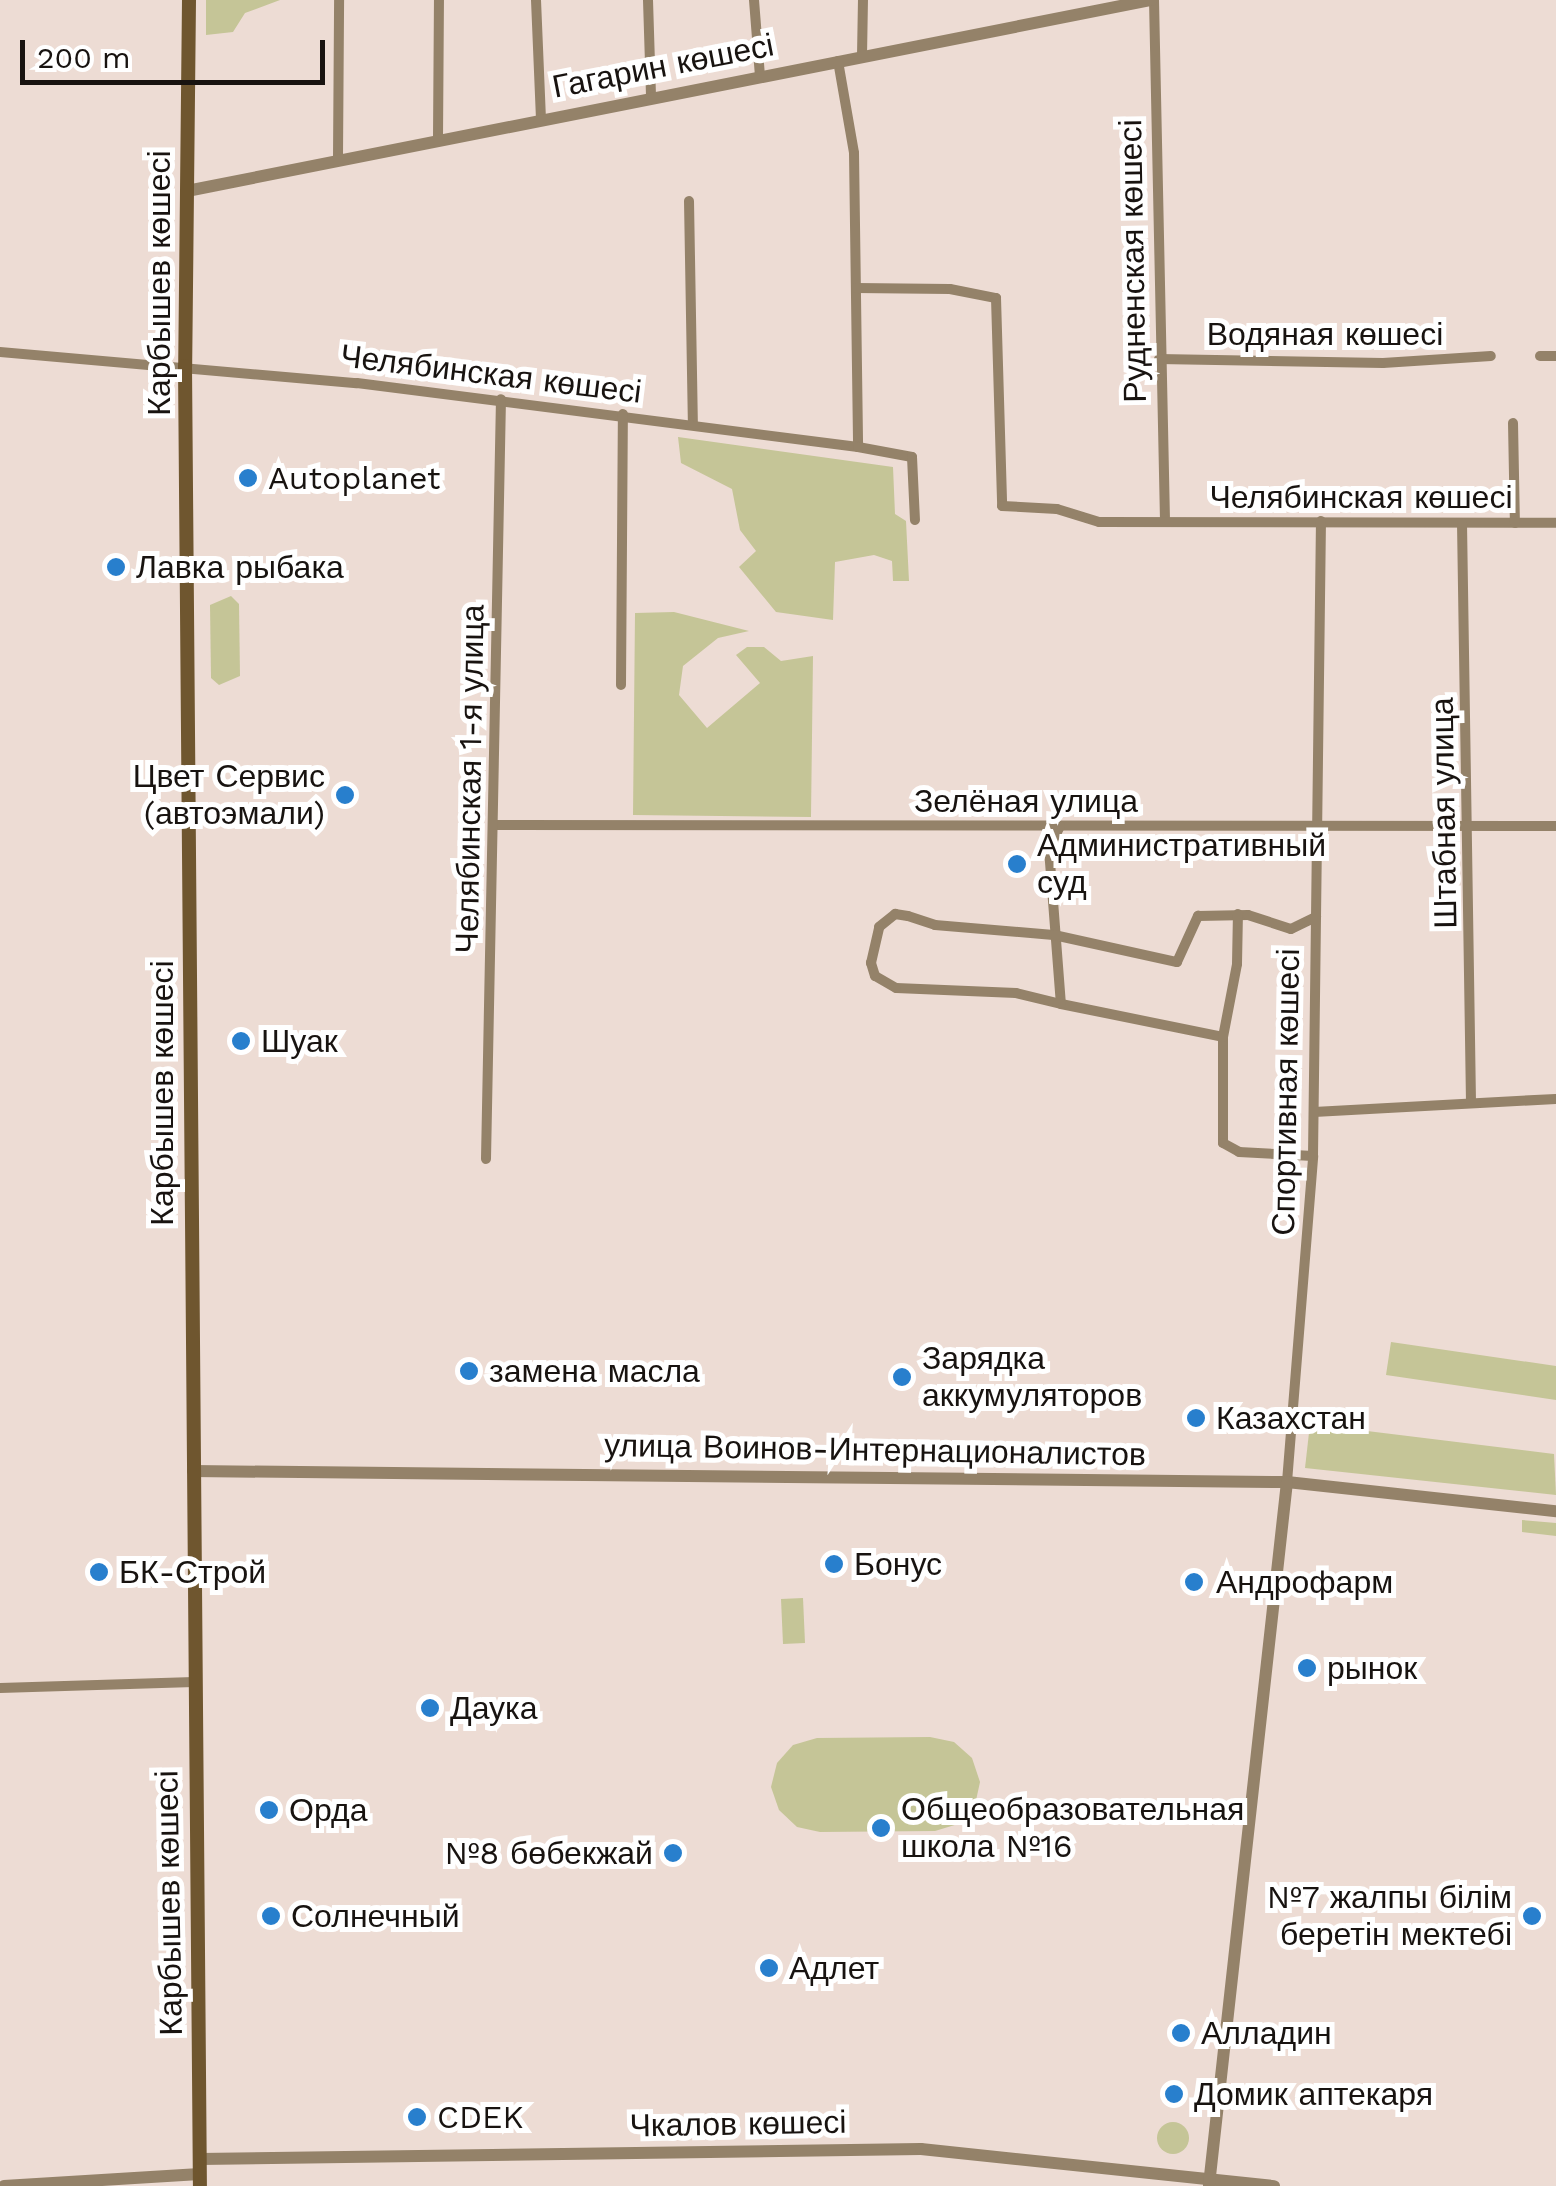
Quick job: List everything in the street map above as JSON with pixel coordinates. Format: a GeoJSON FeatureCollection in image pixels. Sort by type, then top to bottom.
{"type":"FeatureCollection","features":[{"type":"Feature","properties":{"kind":"main road","name":"Карбышев көшесі"},"geometry":{"type":"LineString","coordinates":[[189,0],[185,366],[200,2173]]}},
{"type":"Feature","properties":{"kind":"street"},"geometry":{"type":"LineString","coordinates":[[338,157],[339,0]]}},
{"type":"Feature","properties":{"kind":"street"},"geometry":{"type":"LineString","coordinates":[[438,138],[439,0]]}},
{"type":"Feature","properties":{"kind":"street"},"geometry":{"type":"LineString","coordinates":[[536,0],[541,118]]}},
{"type":"Feature","properties":{"kind":"street"},"geometry":{"type":"LineString","coordinates":[[648,0],[651,97]]}},
{"type":"Feature","properties":{"kind":"street"},"geometry":{"type":"LineString","coordinates":[[754,0],[760,76]]}},
{"type":"Feature","properties":{"kind":"street"},"geometry":{"type":"LineString","coordinates":[[862,56],[863,0]]}},
{"type":"Feature","properties":{"kind":"street","name":"Гагарин көшесі"},"geometry":{"type":"LineString","coordinates":[[187,190],[338,157],[1153,0]]}},
{"type":"Feature","properties":{"kind":"street","name":"Рудненская көшесі"},"geometry":{"type":"LineString","coordinates":[[1153,0],[1165,520]]}},
{"type":"Feature","properties":{"kind":"street"},"geometry":{"type":"LineString","coordinates":[[838,61],[854,153],[858,447]]}},
{"type":"Feature","properties":{"kind":"street"},"geometry":{"type":"LineString","coordinates":[[688,201],[693,424]]}},
{"type":"Feature","properties":{"kind":"street","name":"Челябинская көшесі"},"geometry":{"type":"LineString","coordinates":[[856,288],[950,289],[996,298],[1002,506],[1057,508],[1099,522],[1556,524]]}},
{"type":"Feature","properties":{"kind":"street","name":"Челябинская көшесі"},"geometry":{"type":"LineString","coordinates":[[0,352],[185,366],[502,399],[858,447],[912,457],[915,520]]}},
{"type":"Feature","properties":{"kind":"street","name":"Водяная көшесі"},"geometry":{"type":"LineString","coordinates":[[1159,359],[1383,364],[1491,356]]}},
{"type":"Feature","properties":{"kind":"street"},"geometry":{"type":"LineString","coordinates":[[1540,356],[1556,356]]}},
{"type":"Feature","properties":{"kind":"street","name":"Челябинская 1-я улица"},"geometry":{"type":"LineString","coordinates":[[486,1159],[502,399]]}},
{"type":"Feature","properties":{"kind":"street"},"geometry":{"type":"LineString","coordinates":[[621,685],[622,414]]}},
{"type":"Feature","properties":{"kind":"street"},"geometry":{"type":"LineString","coordinates":[[1513,422],[1515,523]]}},
{"type":"Feature","properties":{"kind":"street","name":"Спортивная көшесі"},"geometry":{"type":"LineString","coordinates":[[1287,1482],[1313,1156],[1321,522]]}},
{"type":"Feature","properties":{"kind":"street","name":"Штабная улица"},"geometry":{"type":"LineString","coordinates":[[1462,522],[1471,826],[1471,1104]]}},
{"type":"Feature","properties":{"kind":"street","name":"Зелёная улица"},"geometry":{"type":"LineString","coordinates":[[496,825],[1556,826]]}},
{"type":"Feature","properties":{"kind":"street"},"geometry":{"type":"LineString","coordinates":[[1060,826],[1049,848],[1061,1004]]}},
{"type":"Feature","properties":{"kind":"street"},"geometry":{"type":"LineString","coordinates":[[1223,1037],[1016,993],[896,988],[875,976],[871,963],[879,927],[895,914],[934,925],[1054,935],[1176,962],[1198,916],[1238,914],[1292,929],[1316,917]]}},
{"type":"Feature","properties":{"kind":"street"},"geometry":{"type":"LineString","coordinates":[[1238,914],[1237,964],[1223,1037],[1223,1143],[1239,1152],[1313,1156]]}},
{"type":"Feature","properties":{"kind":"street"},"geometry":{"type":"LineString","coordinates":[[1314,1112],[1556,1099]]}},
{"type":"Feature","properties":{"kind":"street","name":"улица Воинов-Интернационалистов"},"geometry":{"type":"LineString","coordinates":[[192,1470],[1287,1482],[1556,1511]]}},
{"type":"Feature","properties":{"kind":"street"},"geometry":{"type":"LineString","coordinates":[[1210,2182],[1287,1482]]}},
{"type":"Feature","properties":{"kind":"street"},"geometry":{"type":"LineString","coordinates":[[0,1688],[194,1682]]}},
{"type":"Feature","properties":{"kind":"street","name":"Чкалов көшесі"},"geometry":{"type":"LineString","coordinates":[[4,2186],[200,2173],[921,2149],[1274,2186]]}},
{"type":"Feature","properties":{"kind":"green space"},"geometry":{"type":"Polygon","coordinates":[[[206,0],[280,0],[245,13],[233,32],[206,35],[206,0]]]}},
{"type":"Feature","properties":{"kind":"green space"},"geometry":{"type":"Polygon","coordinates":[[[678,437],[893,467],[895,514],[906,521],[909,581],[893,581],[892,561],[874,555],[835,562],[833,620],[776,612],[739,567],[756,551],[740,530],[732,489],[681,463],[678,437]]]}},
{"type":"Feature","properties":{"kind":"green space"},"geometry":{"type":"Polygon","coordinates":[[[231,596],[239,604],[240,676],[219,685],[211,678],[210,605],[231,596]]]}},
{"type":"Feature","properties":{"kind":"green space"},"geometry":{"type":"Polygon","coordinates":[[[674,612],[749,631],[718,638],[683,666],[679,695],[707,728],[760,683],[736,655],[747,647],[764,647],[781,661],[813,656],[811,817],[633,815],[635,613],[674,612]]]}},
{"type":"Feature","properties":{"kind":"green space"},"geometry":{"type":"Polygon","coordinates":[[[1391,1342],[1556,1366],[1556,1400],[1386,1375],[1391,1342]]]}},
{"type":"Feature","properties":{"kind":"green space"},"geometry":{"type":"Polygon","coordinates":[[[1310,1424],[1554,1454],[1556,1495],[1305,1468],[1310,1424]]]}},
{"type":"Feature","properties":{"kind":"green space"},"geometry":{"type":"Polygon","coordinates":[[[1522,1520],[1556,1523],[1556,1536],[1522,1532],[1522,1520]]]}},
{"type":"Feature","properties":{"kind":"green space"},"geometry":{"type":"Polygon","coordinates":[[[803,1598],[805,1643],[783,1644],[781,1599],[803,1598]]]}},
{"type":"Feature","properties":{"kind":"green space"},"geometry":{"type":"Polygon","coordinates":[[[930,1737],[954,1742],[972,1758],[980,1782],[975,1805],[958,1824],[935,1831],[820,1832],[797,1827],[779,1810],[771,1787],[777,1763],[793,1745],[817,1738],[930,1737]]]}},
{"type":"Feature","properties":{"kind":"green space"},"geometry":{"type":"Polygon","coordinates":[[[1173,2122],[1184,2127],[1189,2138],[1184,2149],[1173,2154],[1162,2149],[1157,2138],[1162,2127],[1173,2122]]]}},
{"type":"Feature","properties":{"kind":"place","name":"Autoplanet"},"geometry":{"type":"Point","coordinates":[248,478]}},
{"type":"Feature","properties":{"kind":"place","name":"Лавка рыбака"},"geometry":{"type":"Point","coordinates":[116,567]}},
{"type":"Feature","properties":{"kind":"place","name":"Цвет Сервис (автоэмали)"},"geometry":{"type":"Point","coordinates":[345,795]}},
{"type":"Feature","properties":{"kind":"place","name":"Административный суд"},"geometry":{"type":"Point","coordinates":[1017,864]}},
{"type":"Feature","properties":{"kind":"place","name":"Шуак"},"geometry":{"type":"Point","coordinates":[241,1041]}},
{"type":"Feature","properties":{"kind":"place","name":"замена масла"},"geometry":{"type":"Point","coordinates":[469,1371]}},
{"type":"Feature","properties":{"kind":"place","name":"Зарядка аккумуляторов"},"geometry":{"type":"Point","coordinates":[902,1377]}},
{"type":"Feature","properties":{"kind":"place","name":"Казахстан"},"geometry":{"type":"Point","coordinates":[1196,1418]}},
{"type":"Feature","properties":{"kind":"place","name":"Бонус"},"geometry":{"type":"Point","coordinates":[834,1564]}},
{"type":"Feature","properties":{"kind":"place","name":"БК-Строй"},"geometry":{"type":"Point","coordinates":[99,1572]}},
{"type":"Feature","properties":{"kind":"place","name":"Андрофарм"},"geometry":{"type":"Point","coordinates":[1194,1582]}},
{"type":"Feature","properties":{"kind":"place","name":"рынок"},"geometry":{"type":"Point","coordinates":[1307,1668]}},
{"type":"Feature","properties":{"kind":"place","name":"Даука"},"geometry":{"type":"Point","coordinates":[430,1708]}},
{"type":"Feature","properties":{"kind":"place","name":"Орда"},"geometry":{"type":"Point","coordinates":[269,1810]}},
{"type":"Feature","properties":{"kind":"place","name":"Общеобразовательная школа №16"},"geometry":{"type":"Point","coordinates":[881,1828]}},
{"type":"Feature","properties":{"kind":"place","name":"№8 бөбекжай"},"geometry":{"type":"Point","coordinates":[673,1853]}},
{"type":"Feature","properties":{"kind":"place","name":"Солнечный"},"geometry":{"type":"Point","coordinates":[271,1916]}},
{"type":"Feature","properties":{"kind":"place","name":"№7 жалпы білім беретін мектебі"},"geometry":{"type":"Point","coordinates":[1532,1916]}},
{"type":"Feature","properties":{"kind":"place","name":"Адлет"},"geometry":{"type":"Point","coordinates":[769,1968]}},
{"type":"Feature","properties":{"kind":"place","name":"Алладин"},"geometry":{"type":"Point","coordinates":[1181,2033]}},
{"type":"Feature","properties":{"kind":"place","name":"Домик аптекаря"},"geometry":{"type":"Point","coordinates":[1174,2094]}},
{"type":"Feature","properties":{"kind":"place","name":"CDEK"},"geometry":{"type":"Point","coordinates":[417,2117]}}]}
